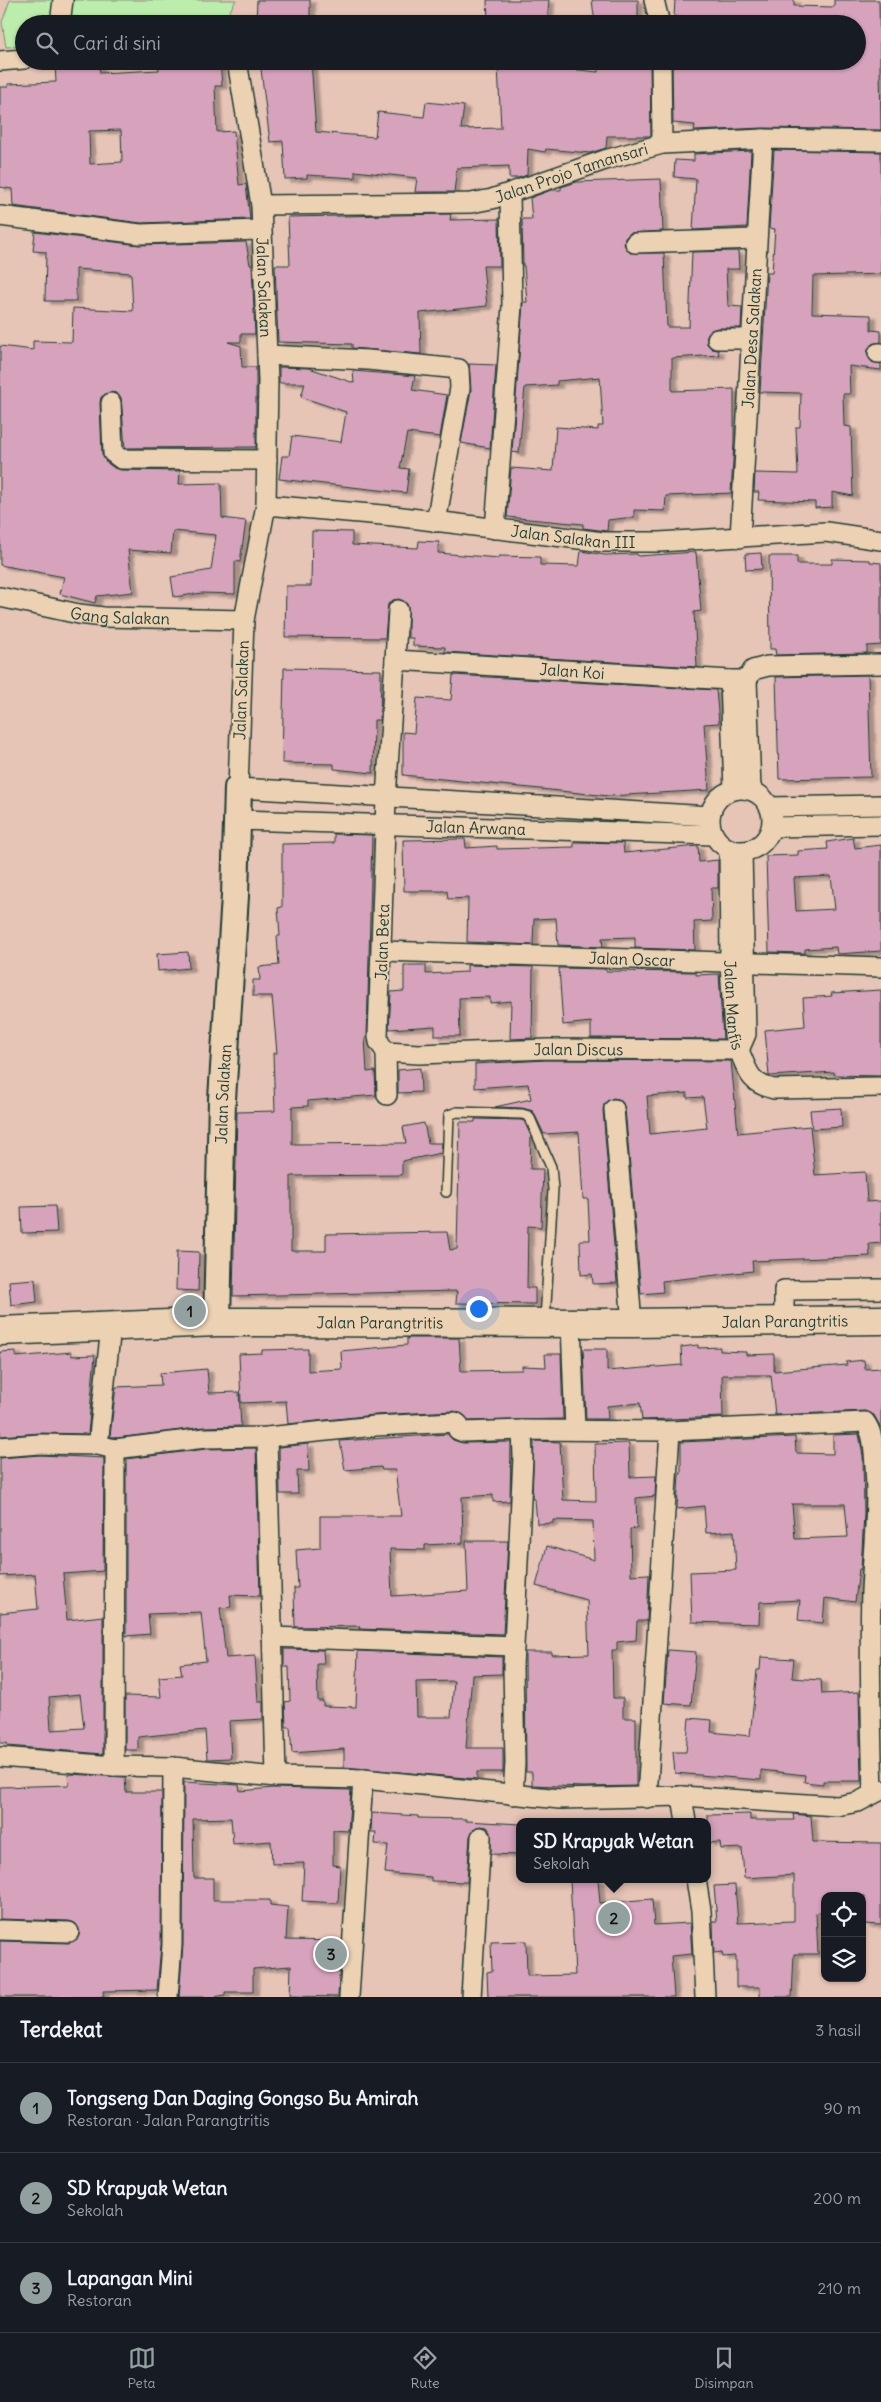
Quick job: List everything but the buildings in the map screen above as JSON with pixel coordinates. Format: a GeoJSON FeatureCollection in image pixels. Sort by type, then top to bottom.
{"type":"FeatureCollection","features":[{"type":"Feature","properties":{"kind":"main road","name":"Jalan Parangtritis"},"geometry":{"type":"LineString","coordinates":[[0,1331],[217,1322],[632,1323],[881,1320]]}},
{"type":"Feature","properties":{"kind":"street"},"geometry":{"type":"LineString","coordinates":[[61,15],[63,0]]}},
{"type":"Feature","properties":{"kind":"street"},"geometry":{"type":"LineString","coordinates":[[654,0],[658,15]]}},
{"type":"Feature","properties":{"kind":"street"},"geometry":{"type":"LineString","coordinates":[[0,61],[15,60]]}},
{"type":"Feature","properties":{"kind":"street","name":"Jalan Salakan"},"geometry":{"type":"LineString","coordinates":[[217,1322],[222,1100],[229,1012],[238,820],[244,620],[266,505],[267,460],[267,355],[261,205],[239,70]]}},
{"type":"Feature","properties":{"kind":"street"},"geometry":{"type":"LineString","coordinates":[[661,70],[662,144]]}},
{"type":"Feature","properties":{"kind":"street","name":"Jalan Projo Tamansari"},"geometry":{"type":"LineString","coordinates":[[261,205],[471,203],[492,200],[606,160],[662,144],[763,139],[881,141]]}},
{"type":"Feature","properties":{"kind":"street","name":"Jalan Desa Salakan"},"geometry":{"type":"LineString","coordinates":[[740,538],[763,139]]}},
{"type":"Feature","properties":{"kind":"street"},"geometry":{"type":"LineString","coordinates":[[495,529],[512,306],[510,193]]}},
{"type":"Feature","properties":{"kind":"street"},"geometry":{"type":"LineString","coordinates":[[0,216],[140,234],[262,230]]}},
{"type":"Feature","properties":{"kind":"street"},"geometry":{"type":"LineString","coordinates":[[635,243],[756,239]]}},
{"type":"Feature","properties":{"kind":"street"},"geometry":{"type":"LineString","coordinates":[[717,340],[751,339]]}},
{"type":"Feature","properties":{"kind":"street"},"geometry":{"type":"LineString","coordinates":[[267,355],[368,360],[459,369],[460,388],[436,522]]}},
{"type":"Feature","properties":{"kind":"street"},"geometry":{"type":"LineString","coordinates":[[111,403],[113,453],[121,459],[267,460]]}},
{"type":"Feature","properties":{"kind":"street","name":"Jalan Salakan III"},"geometry":{"type":"LineString","coordinates":[[266,505],[436,522],[603,542],[659,542],[826,532],[881,540]]}},
{"type":"Feature","properties":{"kind":"street","name":"Gang Salakan"},"geometry":{"type":"LineString","coordinates":[[0,597],[79,614],[103,617],[244,620]]}},
{"type":"Feature","properties":{"kind":"street"},"geometry":{"type":"LineString","coordinates":[[386,798],[398,610]]}},
{"type":"Feature","properties":{"kind":"street","name":"Jalan Koi"},"geometry":{"type":"LineString","coordinates":[[395,660],[739,680]]}},
{"type":"Feature","properties":{"kind":"street"},"geometry":{"type":"LineString","coordinates":[[742,790],[739,680],[753,670],[768,666],[881,664]]}},
{"type":"Feature","properties":{"kind":"street","name":"Jalan Arwana"},"geometry":{"type":"LineString","coordinates":[[238,788],[710,816]]}},
{"type":"Feature","properties":{"kind":"street"},"geometry":{"type":"LineString","coordinates":[[742,790],[759,794],[770,807],[772,827],[763,843],[756,848],[736,850],[720,843],[713,835],[710,816],[712,809],[721,796],[742,790]]}},
{"type":"Feature","properties":{"kind":"street","name":"Jalan Beta"},"geometry":{"type":"LineString","coordinates":[[386,798],[383,951],[378,1036],[379,1042],[386,1052],[387,1095]]}},
{"type":"Feature","properties":{"kind":"street"},"geometry":{"type":"LineString","coordinates":[[770,807],[881,805]]}},
{"type":"Feature","properties":{"kind":"street","name":"Jalan Arwana"},"geometry":{"type":"LineString","coordinates":[[238,820],[713,835]]}},
{"type":"Feature","properties":{"kind":"street"},"geometry":{"type":"LineString","coordinates":[[772,827],[881,825]]}},
{"type":"Feature","properties":{"kind":"street","name":"Jalan Manfis"},"geometry":{"type":"LineString","coordinates":[[736,850],[737,962],[734,1035],[754,1081],[761,1086],[774,1089],[881,1087]]}},
{"type":"Feature","properties":{"kind":"street","name":"Jalan Oscar"},"geometry":{"type":"LineString","coordinates":[[383,951],[881,967]]}},
{"type":"Feature","properties":{"kind":"street","name":"Jalan Discus"},"geometry":{"type":"LineString","coordinates":[[386,1052],[419,1054],[547,1049],[739,1050]]}},
{"type":"Feature","properties":{"kind":"street"},"geometry":{"type":"LineString","coordinates":[[614,1109],[632,1323]]}},
{"type":"Feature","properties":{"kind":"street"},"geometry":{"type":"LineString","coordinates":[[784,1321],[784,1290],[881,1289]]}},
{"type":"Feature","properties":{"kind":"street"},"geometry":{"type":"LineString","coordinates":[[558,1323],[575,1430]]}},
{"type":"Feature","properties":{"kind":"street"},"geometry":{"type":"LineString","coordinates":[[111,1327],[107,1447],[114,1766]]}},
{"type":"Feature","properties":{"kind":"street"},"geometry":{"type":"LineString","coordinates":[[0,1447],[40,1444],[107,1447],[205,1438],[267,1437],[375,1426],[455,1422],[458,1424],[458,1430],[463,1432],[522,1430],[670,1431],[860,1422],[868,1426],[875,1468],[875,1541],[871,1600],[877,1791],[858,1802],[836,1806],[682,1796],[560,1799],[363,1780],[276,1777],[173,1767],[114,1766],[0,1757]]}},
{"type":"Feature","properties":{"kind":"street"},"geometry":{"type":"LineString","coordinates":[[512,1795],[515,1763],[514,1646],[523,1457],[522,1430]]}},
{"type":"Feature","properties":{"kind":"street"},"geometry":{"type":"LineString","coordinates":[[647,1798],[670,1431]]}},
{"type":"Feature","properties":{"kind":"street"},"geometry":{"type":"LineString","coordinates":[[267,1437],[276,1777]]}},
{"type":"Feature","properties":{"kind":"street"},"geometry":{"type":"LineString","coordinates":[[272,1637],[514,1646]]}},
{"type":"Feature","properties":{"kind":"street"},"geometry":{"type":"LineString","coordinates":[[168,1997],[172,1945],[173,1767]]}},
{"type":"Feature","properties":{"kind":"street"},"geometry":{"type":"LineString","coordinates":[[349,1997],[363,1780]]}},
{"type":"Feature","properties":{"kind":"street"},"geometry":{"type":"LineString","coordinates":[[682,1796],[685,1818]]}},
{"type":"Feature","properties":{"kind":"street"},"geometry":{"type":"LineString","coordinates":[[471,1997],[481,1837]]}},
{"type":"Feature","properties":{"kind":"street"},"geometry":{"type":"LineString","coordinates":[[697,1883],[701,1911],[705,1997]]}},
{"type":"Feature","properties":{"kind":"street"},"geometry":{"type":"LineString","coordinates":[[0,1930],[69,1932]]}},
{"type":"Feature","properties":{"kind":"lane"},"geometry":{"type":"LineString","coordinates":[[446,1192],[449,1115],[457,1112],[522,1114],[529,1116],[548,1155],[551,1167],[558,1323]]}},
{"type":"Feature","properties":{"kind":"green space"},"geometry":{"type":"Polygon","coordinates":[[[10,0],[236,0],[227,15],[15,15],[15,46],[6,47],[2,22],[10,0]]]}},
{"type":"Feature","properties":{"kind":"place","name":"Tongseng Dan Daging Gongso Bu Amirah"},"geometry":{"type":"Point","coordinates":[190,1311]}},
{"type":"Feature","properties":{"kind":"place","name":"SD Krapyak Wetan"},"geometry":{"type":"Point","coordinates":[614,1918]}},
{"type":"Feature","properties":{"kind":"place","name":"Lapangan Mini"},"geometry":{"type":"Point","coordinates":[331,1954]}}]}
